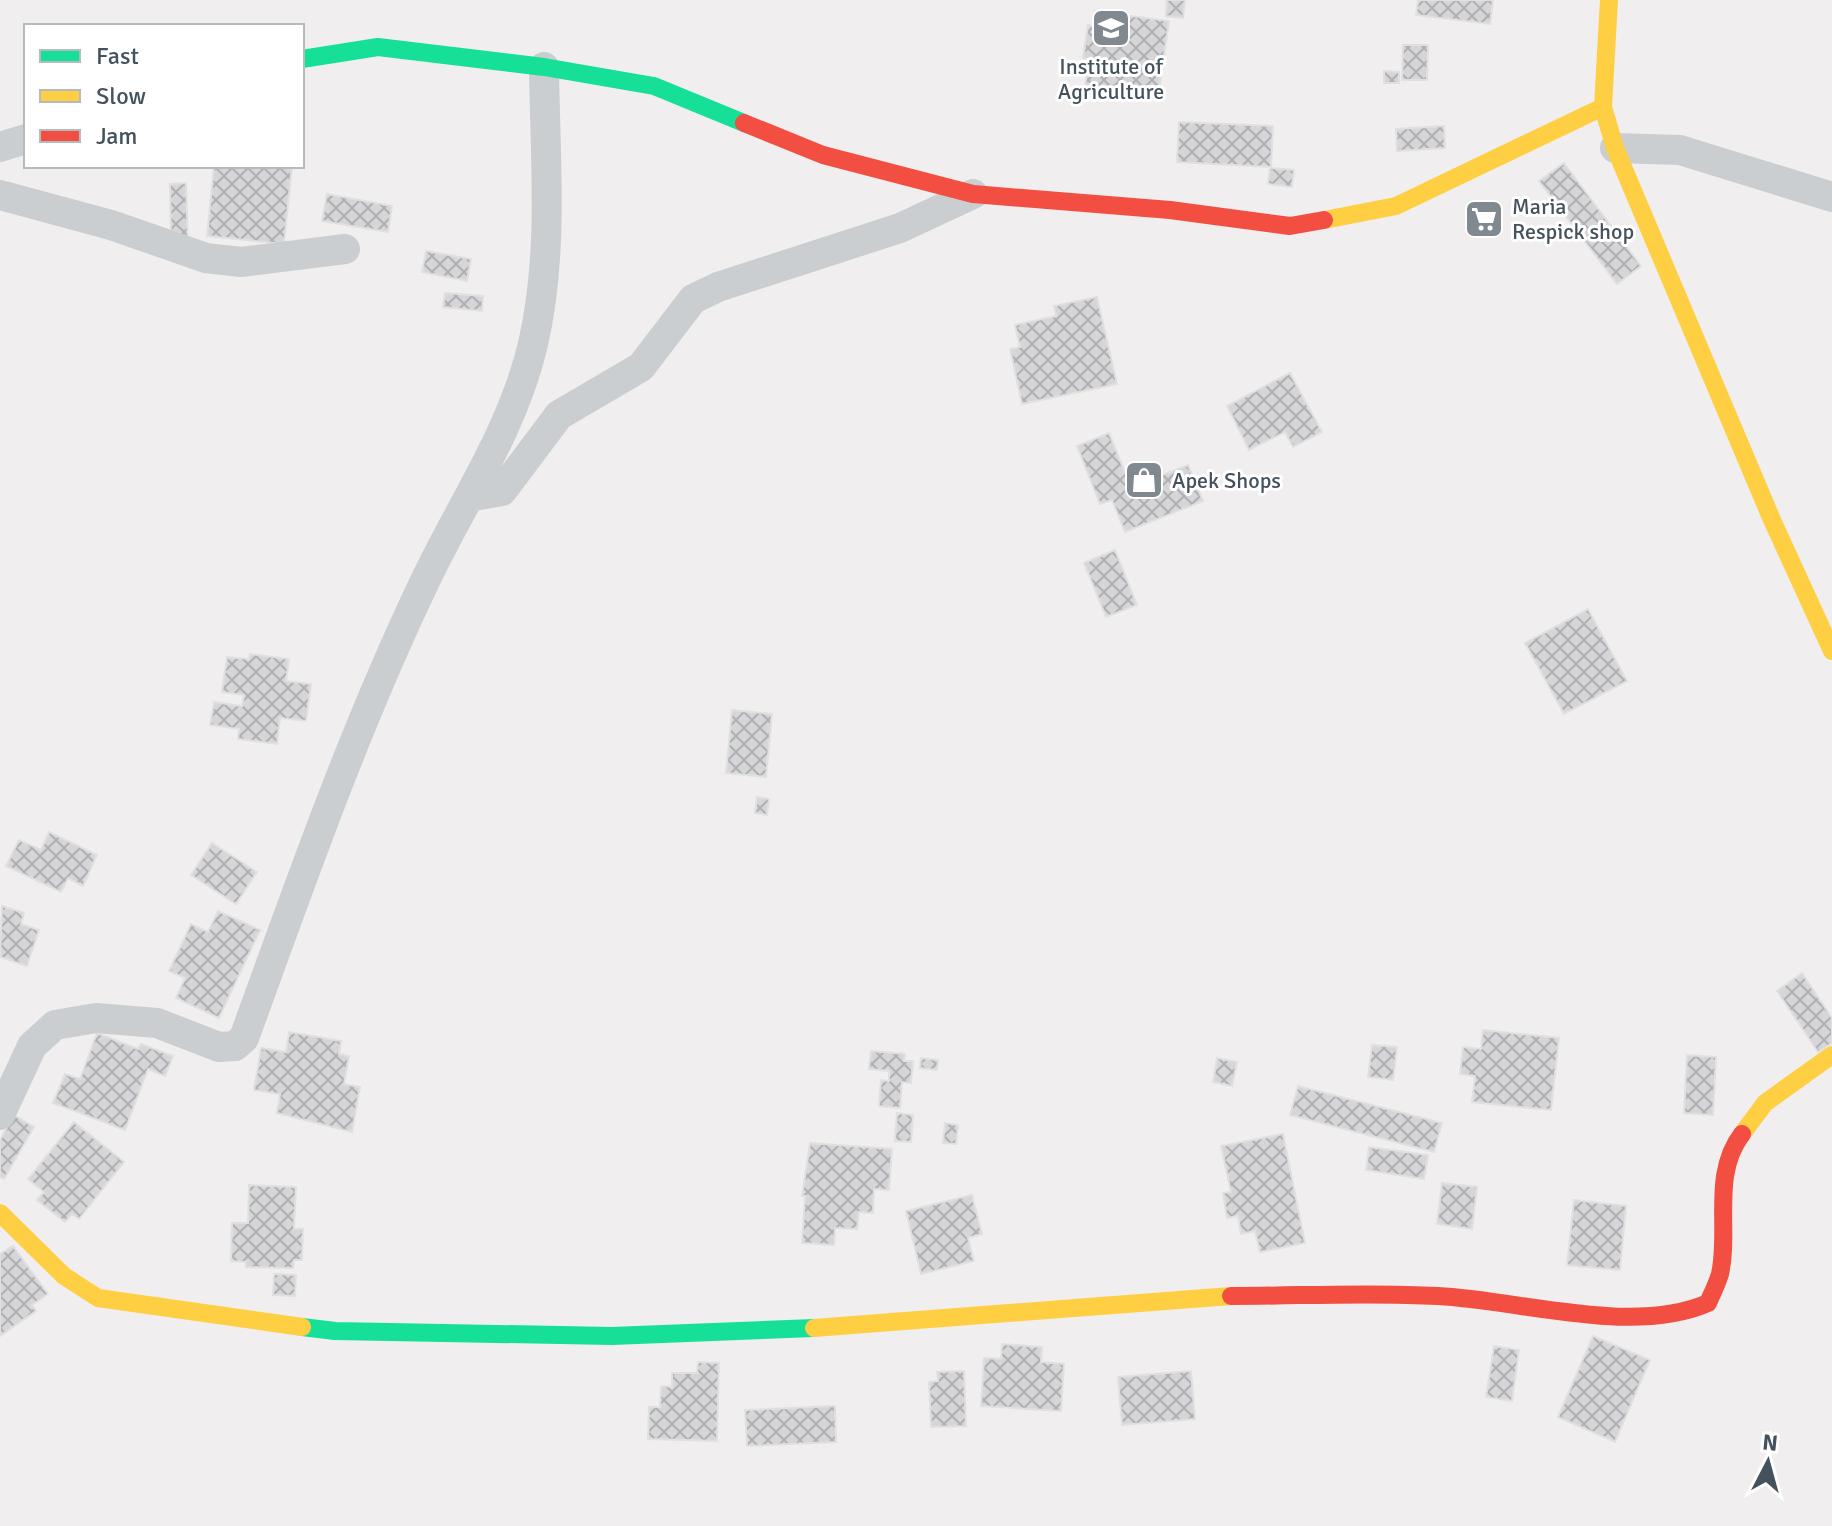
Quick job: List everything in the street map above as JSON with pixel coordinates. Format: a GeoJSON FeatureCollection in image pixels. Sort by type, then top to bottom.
{"type":"FeatureCollection","features":[{"type":"Feature","properties":{"kind":"street"},"geometry":{"type":"LineString","coordinates":[[1609,0],[1603,107],[1615,148],[1772,520],[1832,651]]}},
{"type":"Feature","properties":{"kind":"street"},"geometry":{"type":"LineString","coordinates":[[304,59],[378,47],[544,67],[654,86],[823,155],[973,194],[1170,210],[1290,226],[1396,206],[1603,107]]}},
{"type":"Feature","properties":{"kind":"street"},"geometry":{"type":"LineString","coordinates":[[0,1115],[32,1046],[55,1025],[96,1018],[157,1023],[219,1047],[235,1046],[244,1038],[354,743],[425,580],[517,401],[533,344],[547,264],[544,67]]}},
{"type":"Feature","properties":{"kind":"street"},"geometry":{"type":"LineString","coordinates":[[0,147],[24,140]]}},
{"type":"Feature","properties":{"kind":"street"},"geometry":{"type":"LineString","coordinates":[[1615,148],[1680,150],[1832,197]]}},
{"type":"Feature","properties":{"kind":"street"},"geometry":{"type":"LineString","coordinates":[[469,497],[502,491],[559,415],[641,367],[693,299],[718,287],[900,228],[973,194]]}},
{"type":"Feature","properties":{"kind":"street"},"geometry":{"type":"LineString","coordinates":[[0,195],[111,225],[206,258],[241,262],[345,249]]}},
{"type":"Feature","properties":{"kind":"street"},"geometry":{"type":"LineString","coordinates":[[0,1213],[64,1276],[98,1298],[137,1306],[335,1331],[612,1336],[852,1326],[1206,1296],[1438,1296],[1648,1319],[1683,1314],[1708,1303],[1720,1273],[1723,1188],[1736,1141],[1765,1103],[1832,1055]]}},
{"type":"Feature","properties":{"kind":"building"},"geometry":{"type":"Polygon","coordinates":[[[1167,0],[1185,0],[1183,18],[1166,16],[1167,0]]]}},
{"type":"Feature","properties":{"kind":"building"},"geometry":{"type":"Polygon","coordinates":[[[1418,0],[1493,0],[1490,24],[1416,15],[1418,0]]]}},
{"type":"Feature","properties":{"kind":"building"},"geometry":{"type":"Polygon","coordinates":[[[1095,11],[1169,21],[1159,91],[1132,87],[1131,97],[1118,95],[1117,99],[1084,94],[1089,59],[1083,58],[1088,25],[1093,26],[1095,11]]]}},
{"type":"Feature","properties":{"kind":"building"},"geometry":{"type":"Polygon","coordinates":[[[1403,45],[1428,45],[1427,80],[1402,80],[1403,45]]]}},
{"type":"Feature","properties":{"kind":"building"},"geometry":{"type":"Polygon","coordinates":[[[1384,71],[1399,72],[1399,83],[1384,83],[1384,71]]]}},
{"type":"Feature","properties":{"kind":"building"},"geometry":{"type":"Polygon","coordinates":[[[1179,122],[1273,126],[1271,167],[1177,162],[1179,122]]]}},
{"type":"Feature","properties":{"kind":"building"},"geometry":{"type":"Polygon","coordinates":[[[1444,126],[1445,148],[1397,151],[1396,129],[1444,126]]]}},
{"type":"Feature","properties":{"kind":"building"},"geometry":{"type":"Polygon","coordinates":[[[1564,163],[1641,266],[1617,284],[1539,181],[1564,163]]]}},
{"type":"Feature","properties":{"kind":"building"},"geometry":{"type":"Polygon","coordinates":[[[214,168],[292,168],[284,244],[207,236],[214,168]]]}},
{"type":"Feature","properties":{"kind":"building"},"geometry":{"type":"Polygon","coordinates":[[[1270,168],[1294,170],[1292,187],[1268,184],[1270,168]]]}},
{"type":"Feature","properties":{"kind":"building"},"geometry":{"type":"Polygon","coordinates":[[[186,183],[188,242],[171,243],[170,184],[186,183]]]}},
{"type":"Feature","properties":{"kind":"building"},"geometry":{"type":"Polygon","coordinates":[[[327,194],[392,206],[388,232],[322,221],[327,194]]]}},
{"type":"Feature","properties":{"kind":"building"},"geometry":{"type":"Polygon","coordinates":[[[426,251],[471,259],[467,281],[422,272],[426,251]]]}},
{"type":"Feature","properties":{"kind":"building"},"geometry":{"type":"Polygon","coordinates":[[[445,293],[483,296],[482,311],[443,307],[445,293]]]}},
{"type":"Feature","properties":{"kind":"building"},"geometry":{"type":"Polygon","coordinates":[[[1097,297],[1117,384],[1022,404],[1010,349],[1020,347],[1015,325],[1056,316],[1054,306],[1097,297]]]}},
{"type":"Feature","properties":{"kind":"building"},"geometry":{"type":"Polygon","coordinates":[[[1290,373],[1322,432],[1293,447],[1285,432],[1249,450],[1227,406],[1290,373]]]}},
{"type":"Feature","properties":{"kind":"building"},"geometry":{"type":"Polygon","coordinates":[[[1109,433],[1131,487],[1188,465],[1203,501],[1125,532],[1112,500],[1100,504],[1077,446],[1109,433]]]}},
{"type":"Feature","properties":{"kind":"building"},"geometry":{"type":"Polygon","coordinates":[[[1115,550],[1137,605],[1106,617],[1084,563],[1115,550]]]}},
{"type":"Feature","properties":{"kind":"building"},"geometry":{"type":"Polygon","coordinates":[[[1588,609],[1627,681],[1564,714],[1525,643],[1588,609]]]}},
{"type":"Feature","properties":{"kind":"building"},"geometry":{"type":"Polygon","coordinates":[[[250,654],[289,659],[286,681],[311,684],[306,721],[280,718],[277,744],[238,739],[239,729],[210,725],[214,702],[242,706],[244,695],[222,692],[227,657],[249,659],[250,654]]]}},
{"type":"Feature","properties":{"kind":"building"},"geometry":{"type":"Polygon","coordinates":[[[732,710],[772,714],[766,777],[726,773],[732,710]]]}},
{"type":"Feature","properties":{"kind":"building"},"geometry":{"type":"Polygon","coordinates":[[[757,797],[769,799],[767,815],[755,813],[757,797]]]}},
{"type":"Feature","properties":{"kind":"building"},"geometry":{"type":"Polygon","coordinates":[[[49,832],[97,855],[83,886],[68,878],[61,892],[6,866],[19,840],[41,850],[49,832]]]}},
{"type":"Feature","properties":{"kind":"building"},"geometry":{"type":"Polygon","coordinates":[[[212,843],[257,872],[236,904],[191,875],[212,843]]]}},
{"type":"Feature","properties":{"kind":"building"},"geometry":{"type":"Polygon","coordinates":[[[2,906],[24,913],[21,924],[39,930],[27,966],[0,957],[2,906]]]}},
{"type":"Feature","properties":{"kind":"building"},"geometry":{"type":"Polygon","coordinates":[[[218,911],[260,930],[219,1018],[176,998],[185,978],[169,971],[191,924],[208,932],[218,911]]]}},
{"type":"Feature","properties":{"kind":"building"},"geometry":{"type":"Polygon","coordinates":[[[1802,973],[1832,1018],[1832,1043],[1818,1052],[1777,991],[1802,973]]]}},
{"type":"Feature","properties":{"kind":"building"},"geometry":{"type":"Polygon","coordinates":[[[1483,1030],[1559,1038],[1551,1110],[1472,1102],[1475,1076],[1460,1074],[1463,1047],[1481,1049],[1483,1030]]]}},
{"type":"Feature","properties":{"kind":"building"},"geometry":{"type":"Polygon","coordinates":[[[289,1032],[341,1041],[339,1054],[349,1056],[344,1084],[360,1087],[352,1132],[277,1113],[280,1094],[254,1090],[261,1048],[286,1052],[289,1032]]]}},
{"type":"Feature","properties":{"kind":"building"},"geometry":{"type":"Polygon","coordinates":[[[97,1033],[138,1049],[141,1044],[173,1056],[165,1076],[148,1069],[125,1130],[53,1103],[65,1074],[80,1079],[97,1033]]]}},
{"type":"Feature","properties":{"kind":"building"},"geometry":{"type":"Polygon","coordinates":[[[1372,1045],[1397,1047],[1393,1080],[1368,1077],[1372,1045]]]}},
{"type":"Feature","properties":{"kind":"building"},"geometry":{"type":"Polygon","coordinates":[[[871,1051],[905,1054],[904,1061],[913,1061],[911,1083],[902,1082],[900,1108],[879,1106],[881,1080],[889,1081],[889,1071],[869,1069],[871,1051]]]}},
{"type":"Feature","properties":{"kind":"building"},"geometry":{"type":"Polygon","coordinates":[[[1687,1055],[1716,1057],[1713,1115],[1684,1113],[1687,1055]]]}},
{"type":"Feature","properties":{"kind":"building"},"geometry":{"type":"Polygon","coordinates":[[[921,1058],[938,1060],[937,1070],[920,1068],[921,1058]]]}},
{"type":"Feature","properties":{"kind":"building"},"geometry":{"type":"Polygon","coordinates":[[[1217,1058],[1237,1062],[1232,1086],[1213,1082],[1217,1058]]]}},
{"type":"Feature","properties":{"kind":"building"},"geometry":{"type":"Polygon","coordinates":[[[1298,1086],[1442,1123],[1434,1152],[1290,1115],[1298,1086]]]}},
{"type":"Feature","properties":{"kind":"building"},"geometry":{"type":"Polygon","coordinates":[[[897,1113],[913,1115],[911,1142],[895,1141],[897,1113]]]}},
{"type":"Feature","properties":{"kind":"building"},"geometry":{"type":"Polygon","coordinates":[[[14,1115],[34,1127],[4,1179],[0,1177],[0,1140],[14,1115]]]}},
{"type":"Feature","properties":{"kind":"building"},"geometry":{"type":"Polygon","coordinates":[[[74,1122],[124,1162],[79,1219],[72,1214],[65,1222],[37,1200],[44,1192],[28,1179],[74,1122]]]}},
{"type":"Feature","properties":{"kind":"building"},"geometry":{"type":"Polygon","coordinates":[[[945,1123],[958,1125],[956,1144],[943,1143],[945,1123]]]}},
{"type":"Feature","properties":{"kind":"building"},"geometry":{"type":"Polygon","coordinates":[[[1283,1134],[1305,1243],[1260,1252],[1255,1231],[1241,1234],[1238,1216],[1227,1218],[1223,1193],[1231,1192],[1221,1146],[1283,1134]]]}},
{"type":"Feature","properties":{"kind":"building"},"geometry":{"type":"Polygon","coordinates":[[[810,1143],[892,1149],[889,1190],[874,1189],[873,1213],[859,1212],[857,1229],[835,1228],[834,1245],[802,1243],[805,1196],[802,1196],[810,1143]]]}},
{"type":"Feature","properties":{"kind":"building"},"geometry":{"type":"Polygon","coordinates":[[[1369,1147],[1428,1155],[1424,1179],[1366,1170],[1369,1147]]]}},
{"type":"Feature","properties":{"kind":"building"},"geometry":{"type":"Polygon","coordinates":[[[1442,1183],[1477,1187],[1472,1229],[1437,1224],[1442,1183]]]}},
{"type":"Feature","properties":{"kind":"building"},"geometry":{"type":"Polygon","coordinates":[[[249,1185],[296,1187],[294,1229],[303,1229],[302,1260],[294,1260],[293,1268],[246,1267],[246,1262],[231,1261],[232,1223],[248,1223],[249,1185]]]}},
{"type":"Feature","properties":{"kind":"building"},"geometry":{"type":"Polygon","coordinates":[[[972,1195],[982,1234],[968,1238],[974,1261],[921,1274],[906,1211],[972,1195]]]}},
{"type":"Feature","properties":{"kind":"building"},"geometry":{"type":"Polygon","coordinates":[[[1574,1200],[1626,1206],[1620,1270],[1567,1265],[1574,1200]]]}},
{"type":"Feature","properties":{"kind":"building"},"geometry":{"type":"Polygon","coordinates":[[[13,1246],[48,1294],[32,1305],[36,1311],[0,1336],[0,1254],[13,1246]]]}},
{"type":"Feature","properties":{"kind":"building"},"geometry":{"type":"Polygon","coordinates":[[[274,1274],[296,1275],[295,1296],[273,1295],[274,1274]]]}},
{"type":"Feature","properties":{"kind":"building"},"geometry":{"type":"Polygon","coordinates":[[[1593,1336],[1650,1360],[1615,1442],[1558,1417],[1593,1336]]]}},
{"type":"Feature","properties":{"kind":"building"},"geometry":{"type":"Polygon","coordinates":[[[1002,1344],[1042,1347],[1041,1362],[1064,1364],[1061,1411],[981,1406],[984,1358],[1001,1359],[1002,1344]]]}},
{"type":"Feature","properties":{"kind":"building"},"geometry":{"type":"Polygon","coordinates":[[[1494,1346],[1519,1350],[1512,1401],[1486,1397],[1494,1346]]]}},
{"type":"Feature","properties":{"kind":"building"},"geometry":{"type":"Polygon","coordinates":[[[698,1362],[719,1363],[717,1441],[648,1439],[649,1407],[660,1407],[661,1386],[672,1387],[672,1373],[697,1373],[698,1362]]]}},
{"type":"Feature","properties":{"kind":"building"},"geometry":{"type":"Polygon","coordinates":[[[964,1371],[966,1426],[931,1427],[929,1382],[938,1381],[937,1372],[964,1371]]]}},
{"type":"Feature","properties":{"kind":"building"},"geometry":{"type":"Polygon","coordinates":[[[1191,1371],[1195,1419],[1122,1425],[1118,1377],[1191,1371]]]}},
{"type":"Feature","properties":{"kind":"building"},"geometry":{"type":"Polygon","coordinates":[[[835,1406],[836,1442],[747,1446],[745,1410],[835,1406]]]}},
{"type":"Feature","properties":{"kind":"traffic: fast"},"geometry":{"type":"LineString","coordinates":[[304,59],[378,47],[544,67],[654,86],[744,123]]}},
{"type":"Feature","properties":{"kind":"traffic: fast"},"geometry":{"type":"LineString","coordinates":[[302,1327],[335,1331],[612,1336],[814,1328]]}},
{"type":"Feature","properties":{"kind":"traffic: slow"},"geometry":{"type":"LineString","coordinates":[[1609,0],[1603,107],[1615,148],[1772,520],[1832,651]]}},
{"type":"Feature","properties":{"kind":"traffic: slow"},"geometry":{"type":"LineString","coordinates":[[1324,220],[1396,206],[1603,107]]}},
{"type":"Feature","properties":{"kind":"traffic: slow"},"geometry":{"type":"LineString","coordinates":[[1742,1134],[1765,1103],[1832,1055]]}},
{"type":"Feature","properties":{"kind":"traffic: slow"},"geometry":{"type":"LineString","coordinates":[[0,1213],[64,1276],[98,1298],[302,1327]]}},
{"type":"Feature","properties":{"kind":"traffic: slow"},"geometry":{"type":"LineString","coordinates":[[814,1328],[1231,1296]]}},
{"type":"Feature","properties":{"kind":"traffic: jam"},"geometry":{"type":"LineString","coordinates":[[744,123],[823,155],[973,194],[1170,210],[1290,226],[1324,220]]}},
{"type":"Feature","properties":{"kind":"traffic: jam"},"geometry":{"type":"LineString","coordinates":[[1231,1296],[1438,1296],[1611,1316],[1678,1312],[1708,1303],[1720,1274],[1723,1257],[1723,1202],[1727,1166],[1742,1134]]}},
{"type":"Feature","properties":{"kind":"place","name":"Institute of Agriculture"},"geometry":{"type":"Point","coordinates":[1111,28]}},
{"type":"Feature","properties":{"kind":"place","name":"Maria Respick shop"},"geometry":{"type":"Point","coordinates":[1484,219]}},
{"type":"Feature","properties":{"kind":"place","name":"Apek Shops"},"geometry":{"type":"Point","coordinates":[1144,480]}}]}
